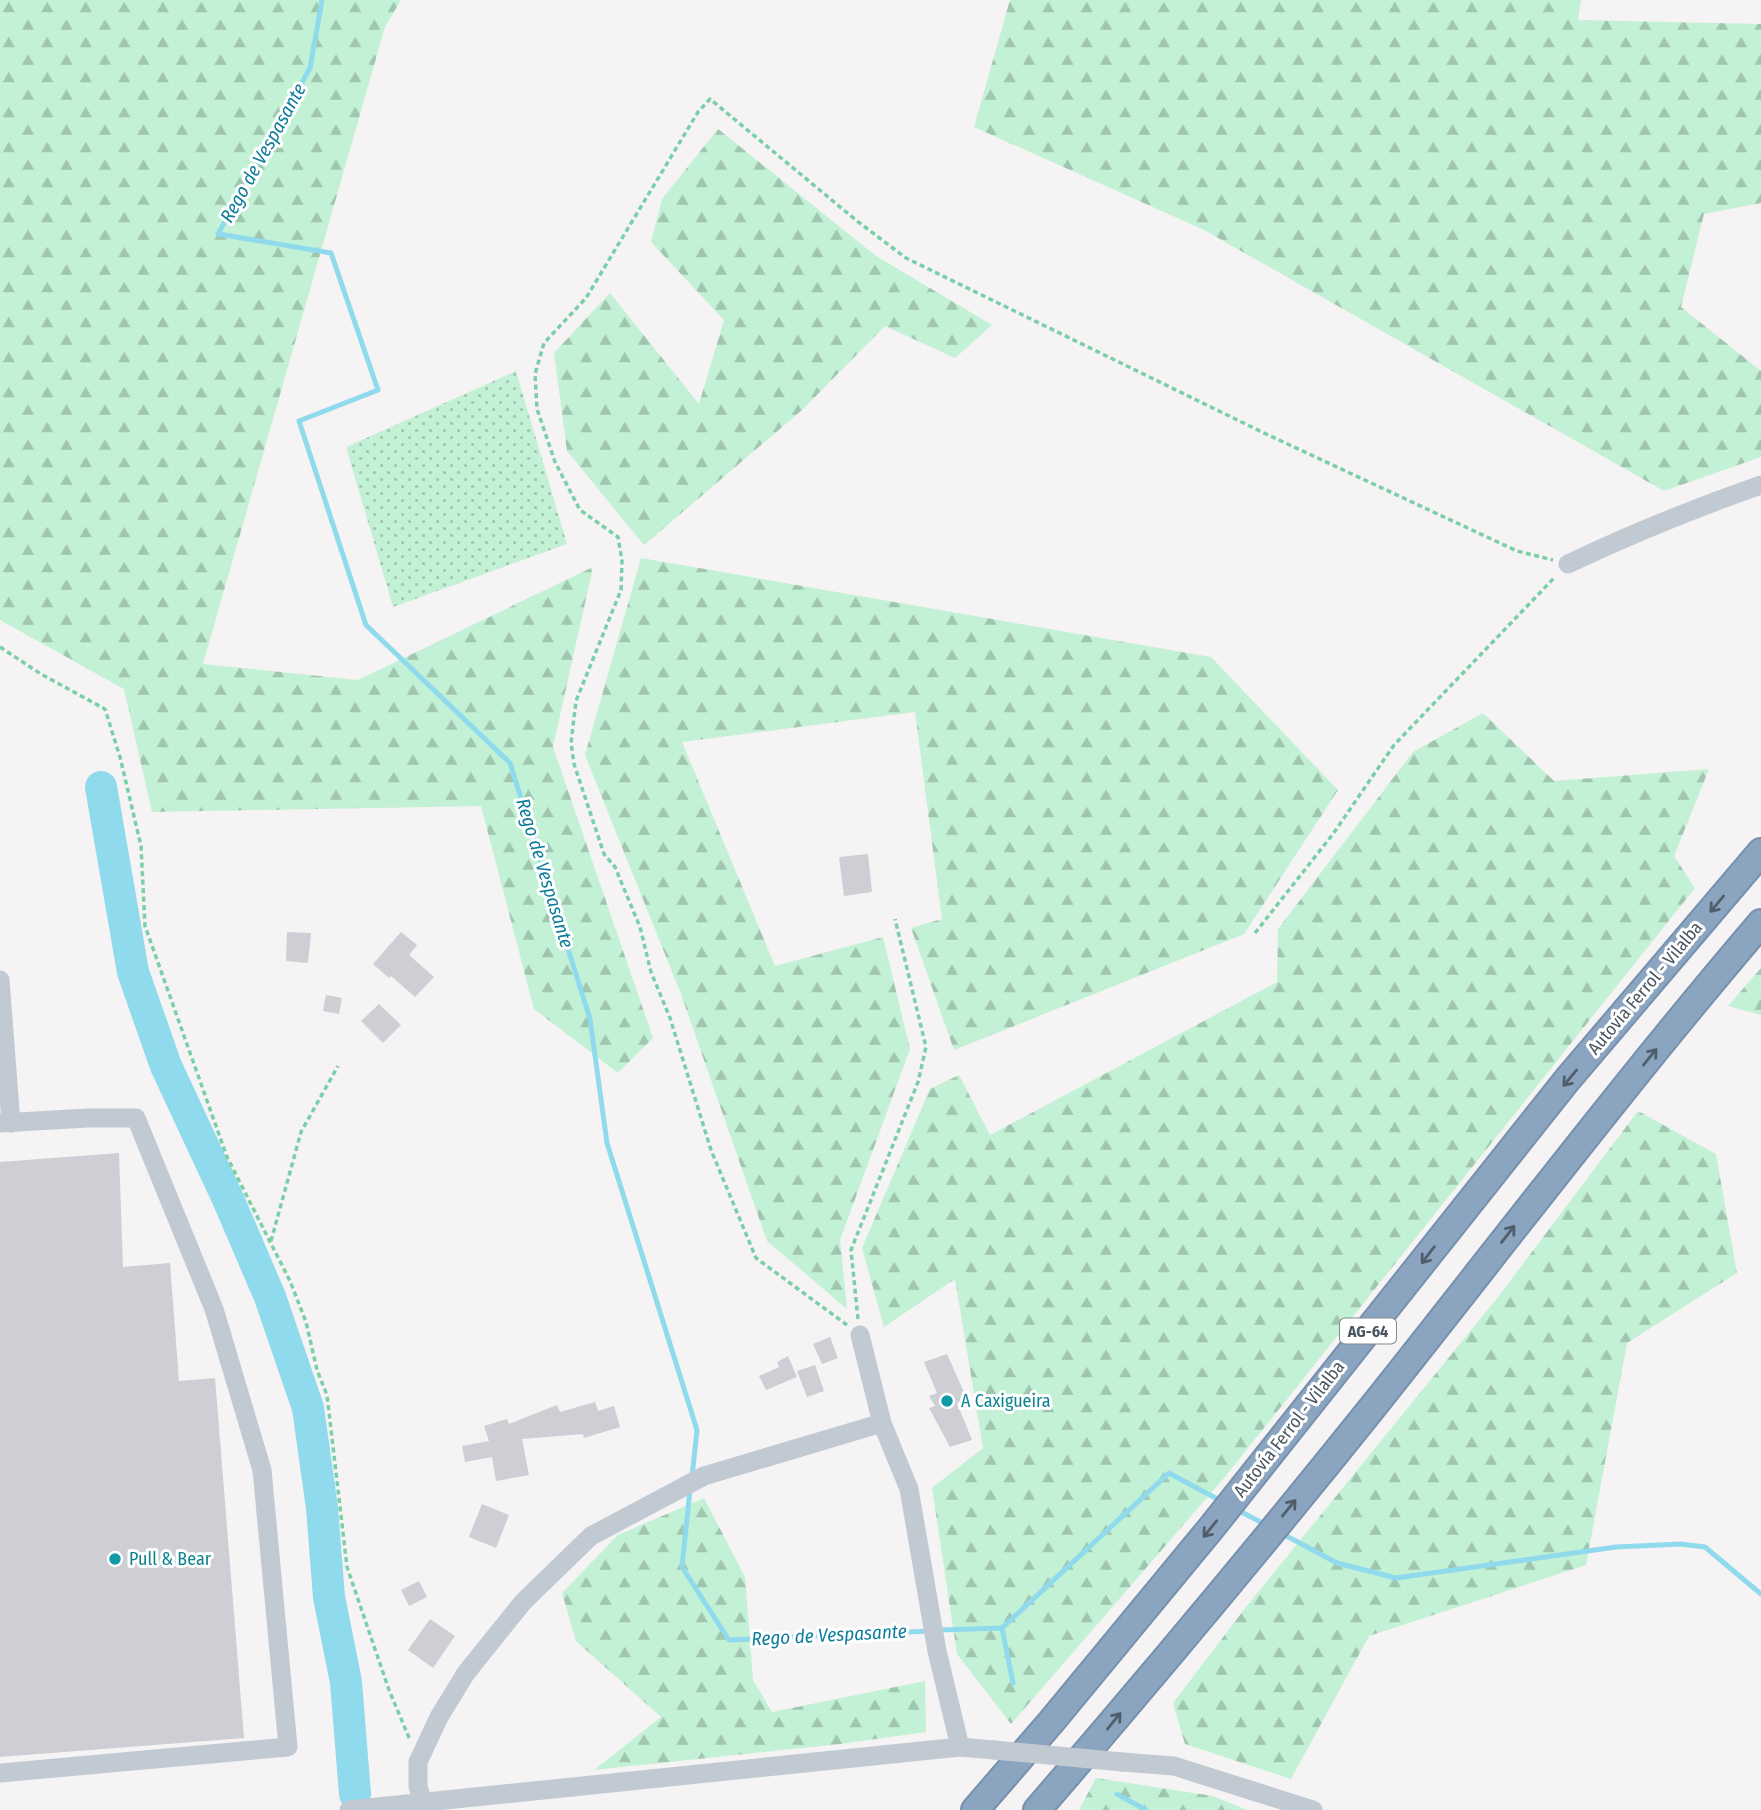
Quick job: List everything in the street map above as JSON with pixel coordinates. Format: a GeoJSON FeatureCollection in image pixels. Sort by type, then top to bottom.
{"type":"FeatureCollection","features":[{"type":"Feature","properties":{"kind":"highway","name":"Autovía Ferrol - Vilalba"},"geometry":{"type":"LineString","coordinates":[[975,1810],[1060,1712],[1212,1527],[1567,1080],[1761,852]]}},
{"type":"Feature","properties":{"kind":"highway","name":"AG-64"},"geometry":{"type":"LineString","coordinates":[[1037,1810],[1111,1725],[1370,1410],[1566,1161],[1761,923]]}},
{"type":"Feature","properties":{"kind":"street"},"geometry":{"type":"LineString","coordinates":[[1567,564],[1642,531],[1761,485]]}},
{"type":"Feature","properties":{"kind":"street"},"geometry":{"type":"LineString","coordinates":[[0,980],[6,1123],[136,1118],[214,1308],[262,1470],[288,1746],[0,1773]]}},
{"type":"Feature","properties":{"kind":"street"},"geometry":{"type":"LineString","coordinates":[[860,1335],[882,1423],[909,1489],[937,1651],[960,1747]]}},
{"type":"Feature","properties":{"kind":"street"},"geometry":{"type":"LineString","coordinates":[[423,1803],[418,1786],[418,1762],[439,1717],[466,1673],[523,1602],[591,1536],[704,1476],[882,1423]]}},
{"type":"Feature","properties":{"kind":"street"},"geometry":{"type":"LineString","coordinates":[[349,1810],[395,1808],[535,1789],[960,1747],[1174,1766],[1313,1810]]}},
{"type":"Feature","properties":{"kind":"path"},"geometry":{"type":"LineString","coordinates":[[860,1335],[756,1258],[711,1150],[670,1018],[651,972],[640,927],[615,867],[604,854],[574,764],[571,743],[576,701],[621,590],[622,561],[618,537],[580,510],[555,461],[537,409],[535,374],[544,343],[586,298],[698,112],[710,99],[857,221],[906,258],[1264,433],[1517,551],[1567,564],[1394,745],[1333,834],[1255,933]]}},
{"type":"Feature","properties":{"kind":"path"},"geometry":{"type":"LineString","coordinates":[[0,648],[105,709],[120,757],[141,846],[145,926],[227,1157],[290,1281],[306,1322],[317,1370],[327,1395],[347,1567],[389,1690],[418,1762]]}},
{"type":"Feature","properties":{"kind":"path"},"geometry":{"type":"LineString","coordinates":[[860,1335],[851,1250],[918,1082],[926,1047],[895,919]]}},
{"type":"Feature","properties":{"kind":"path"},"geometry":{"type":"LineString","coordinates":[[271,1243],[301,1132],[338,1066]]}},
{"type":"Feature","properties":{"kind":"green space"},"geometry":{"type":"Polygon","coordinates":[[[0,0],[401,0],[385,27],[203,664],[358,680],[593,567],[553,747],[653,1038],[618,1073],[534,1009],[481,806],[152,812],[124,689],[0,620],[0,0]]]}},
{"type":"Feature","properties":{"kind":"green space"},"geometry":{"type":"Polygon","coordinates":[[[1010,0],[1581,0],[1578,20],[1761,24],[1761,203],[1704,214],[1681,307],[1761,371],[1761,457],[1664,491],[1204,230],[974,127],[1010,0]]]}},
{"type":"Feature","properties":{"kind":"green space"},"geometry":{"type":"Polygon","coordinates":[[[718,129],[876,256],[992,325],[955,358],[885,326],[801,411],[644,545],[567,451],[554,353],[610,293],[699,404],[724,320],[651,242],[662,199],[718,129]]]}},
{"type":"Feature","properties":{"kind":"green space"},"geometry":{"type":"Polygon","coordinates":[[[516,371],[567,544],[393,607],[346,447],[516,371]]]}},
{"type":"Feature","properties":{"kind":"green space"},"geometry":{"type":"Polygon","coordinates":[[[641,558],[1211,657],[1338,790],[1244,934],[954,1050],[911,928],[942,919],[915,712],[682,742],[775,966],[883,937],[910,1049],[840,1240],[847,1309],[767,1241],[681,994],[585,755],[641,558]]]}},
{"type":"Feature","properties":{"kind":"green space"},"geometry":{"type":"Polygon","coordinates":[[[1483,713],[1554,781],[1709,769],[1674,856],[1695,888],[1224,1478],[1011,1724],[957,1654],[932,1488],[983,1448],[955,1279],[884,1327],[862,1248],[930,1089],[959,1075],[990,1135],[1277,982],[1278,929],[1413,752],[1483,713]]]}},
{"type":"Feature","properties":{"kind":"green space"},"geometry":{"type":"Polygon","coordinates":[[[1761,968],[1761,1015],[1728,1006],[1761,968]]]}},
{"type":"Feature","properties":{"kind":"green space"},"geometry":{"type":"Polygon","coordinates":[[[1638,1111],[1716,1154],[1737,1273],[1627,1343],[1586,1565],[1369,1636],[1291,1779],[1185,1744],[1173,1703],[1246,1607],[1498,1297],[1638,1111]]]}},
{"type":"Feature","properties":{"kind":"green space"},"geometry":{"type":"Polygon","coordinates":[[[704,1498],[745,1577],[753,1680],[772,1712],[925,1681],[926,1732],[840,1744],[594,1770],[661,1717],[576,1641],[562,1593],[618,1535],[704,1498]]]}},
{"type":"Feature","properties":{"kind":"green space"},"geometry":{"type":"Polygon","coordinates":[[[1096,1778],[1213,1796],[1247,1810],[1079,1810],[1096,1778]]]}},
{"type":"Feature","properties":{"kind":"building"},"geometry":{"type":"Polygon","coordinates":[[[868,854],[872,892],[844,896],[839,857],[868,854]]]}},
{"type":"Feature","properties":{"kind":"building"},"geometry":{"type":"Polygon","coordinates":[[[287,932],[311,933],[308,963],[286,961],[287,932]]]}},
{"type":"Feature","properties":{"kind":"building"},"geometry":{"type":"Polygon","coordinates":[[[401,932],[417,945],[409,955],[434,977],[415,997],[373,964],[401,932]]]}},
{"type":"Feature","properties":{"kind":"building"},"geometry":{"type":"Polygon","coordinates":[[[326,995],[342,998],[339,1014],[323,1011],[326,995]]]}},
{"type":"Feature","properties":{"kind":"building"},"geometry":{"type":"Polygon","coordinates":[[[379,1004],[401,1025],[383,1043],[361,1021],[379,1004]]]}},
{"type":"Feature","properties":{"kind":"building","name":"Pull & Bear"},"geometry":{"type":"Polygon","coordinates":[[[119,1153],[123,1267],[170,1263],[179,1381],[215,1378],[244,1738],[0,1757],[0,1162],[119,1153]]]}},
{"type":"Feature","properties":{"kind":"building"},"geometry":{"type":"Polygon","coordinates":[[[830,1337],[838,1358],[822,1364],[813,1344],[830,1337]]]}},
{"type":"Feature","properties":{"kind":"building","name":"A Caxigueira"},"geometry":{"type":"Polygon","coordinates":[[[947,1354],[967,1399],[957,1403],[972,1440],[950,1447],[929,1408],[935,1406],[929,1396],[937,1393],[924,1362],[947,1354]]]}},
{"type":"Feature","properties":{"kind":"building"},"geometry":{"type":"Polygon","coordinates":[[[788,1356],[797,1377],[766,1390],[759,1376],[779,1367],[777,1362],[788,1356]]]}},
{"type":"Feature","properties":{"kind":"building"},"geometry":{"type":"Polygon","coordinates":[[[815,1365],[824,1391],[807,1397],[797,1371],[815,1365]]]}},
{"type":"Feature","properties":{"kind":"building"},"geometry":{"type":"Polygon","coordinates":[[[595,1402],[598,1411],[614,1406],[620,1427],[584,1438],[583,1434],[522,1439],[529,1475],[496,1481],[492,1457],[465,1462],[462,1446],[489,1441],[484,1426],[507,1419],[509,1424],[557,1405],[560,1412],[595,1402]]]}},
{"type":"Feature","properties":{"kind":"building"},"geometry":{"type":"Polygon","coordinates":[[[482,1504],[509,1515],[496,1548],[469,1537],[482,1504]]]}},
{"type":"Feature","properties":{"kind":"building"},"geometry":{"type":"Polygon","coordinates":[[[419,1581],[427,1597],[409,1606],[401,1590],[419,1581]]]}},
{"type":"Feature","properties":{"kind":"building"},"geometry":{"type":"Polygon","coordinates":[[[430,1619],[455,1636],[433,1668],[408,1650],[430,1619]]]}},
{"type":"Feature","properties":{"kind":"waterway","name":"Rego de Vespasante"},"geometry":{"type":"LineString","coordinates":[[322,0],[310,68],[218,234],[331,253],[378,390],[299,421],[366,625],[510,763],[590,1019],[607,1143],[697,1430],[692,1477]]}},
{"type":"Feature","properties":{"kind":"waterway"},"geometry":{"type":"LineString","coordinates":[[101,787],[133,972],[166,1066],[270,1297],[308,1408],[322,1508],[329,1597],[346,1682],[355,1794]]}},
{"type":"Feature","properties":{"kind":"waterway"},"geometry":{"type":"LineString","coordinates":[[1002,1628],[1169,1473],[1221,1501]]}},
{"type":"Feature","properties":{"kind":"waterway","name":"Rego de Vespasante"},"geometry":{"type":"LineString","coordinates":[[690,1490],[682,1567],[729,1640],[930,1631]]}},
{"type":"Feature","properties":{"kind":"waterway"},"geometry":{"type":"LineString","coordinates":[[1236,1509],[1268,1526]]}},
{"type":"Feature","properties":{"kind":"waterway"},"geometry":{"type":"LineString","coordinates":[[1279,1532],[1337,1563],[1396,1578],[1616,1547],[1681,1544],[1705,1547],[1761,1594]]}},
{"type":"Feature","properties":{"kind":"waterway","name":"Rego de Vespasante"},"geometry":{"type":"LineString","coordinates":[[939,1630],[1002,1628],[1013,1683]]}},
{"type":"Feature","properties":{"kind":"waterway","name":"Rego de Vespasante"},"geometry":{"type":"LineString","coordinates":[[1117,1794],[1146,1810]]}},
{"type":"Feature","properties":{"kind":"place","name":"A Caxigueira"},"geometry":{"type":"Point","coordinates":[947,1401]}},
{"type":"Feature","properties":{"kind":"place","name":"Pull & Bear"},"geometry":{"type":"Point","coordinates":[115,1559]}}]}
